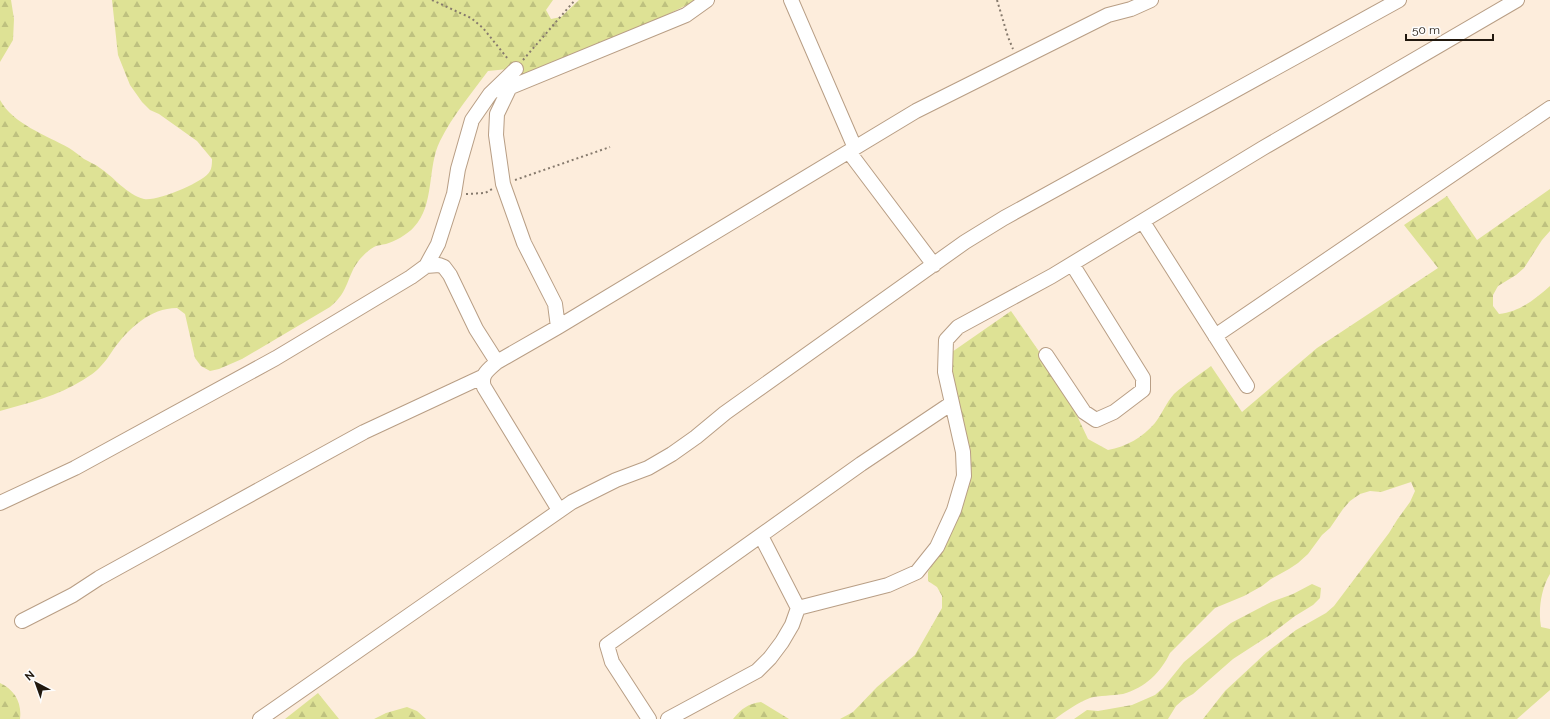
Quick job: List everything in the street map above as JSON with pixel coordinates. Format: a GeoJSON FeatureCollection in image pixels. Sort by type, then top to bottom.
{"type":"FeatureCollection","features":[{"type":"Feature","properties":{"kind":"street"},"geometry":{"type":"LineString","coordinates":[[490,94],[509,89],[686,15],[707,0]]}},
{"type":"Feature","properties":{"kind":"street"},"geometry":{"type":"LineString","coordinates":[[792,0],[852,150],[934,265]]}},
{"type":"Feature","properties":{"kind":"street"},"geometry":{"type":"LineString","coordinates":[[22,621],[364,432],[482,377],[497,362],[558,327],[916,111],[1108,15],[1131,9],[1151,0]]}},
{"type":"Feature","properties":{"kind":"street"},"geometry":{"type":"LineString","coordinates":[[260,719],[559,510],[616,480],[648,468],[672,454],[724,414],[965,242],[1040,197],[1399,0]]}},
{"type":"Feature","properties":{"kind":"street"},"geometry":{"type":"LineString","coordinates":[[798,608],[888,585],[917,572],[937,547],[954,510],[964,476],[963,452],[945,372],[946,340],[958,327],[1052,276],[1263,148],[1517,0]]}},
{"type":"Feature","properties":{"kind":"street"},"geometry":{"type":"LineString","coordinates":[[0,503],[75,468],[276,358],[411,277],[426,266],[438,244],[454,194],[458,169],[472,120],[490,94],[516,69]]}},
{"type":"Feature","properties":{"kind":"street"},"geometry":{"type":"LineString","coordinates":[[509,89],[497,114],[496,135],[503,184],[524,243],[555,304],[558,327]]}},
{"type":"Feature","properties":{"kind":"street"},"geometry":{"type":"LineString","coordinates":[[1215,336],[1550,108]]}},
{"type":"Feature","properties":{"kind":"street"},"geometry":{"type":"LineString","coordinates":[[1143,222],[1247,386]]}},
{"type":"Feature","properties":{"kind":"street"},"geometry":{"type":"LineString","coordinates":[[1046,355],[1084,412],[1096,420],[1114,412],[1143,390],[1143,378],[1072,264]]}},
{"type":"Feature","properties":{"kind":"street"},"geometry":{"type":"LineString","coordinates":[[426,266],[444,266],[450,275],[476,328],[497,362]]}},
{"type":"Feature","properties":{"kind":"street"},"geometry":{"type":"LineString","coordinates":[[482,377],[484,387],[559,510]]}},
{"type":"Feature","properties":{"kind":"street"},"geometry":{"type":"LineString","coordinates":[[649,719],[612,662],[607,645],[861,464],[952,403]]}},
{"type":"Feature","properties":{"kind":"street"},"geometry":{"type":"LineString","coordinates":[[668,719],[757,671],[770,658],[792,625],[798,608],[761,536]]}},
{"type":"Feature","properties":{"kind":"path"},"geometry":{"type":"LineString","coordinates":[[432,0],[471,18],[483,28],[516,69],[530,50],[575,0]]}},
{"type":"Feature","properties":{"kind":"path"},"geometry":{"type":"LineString","coordinates":[[997,0],[1008,37],[1018,61]]}},
{"type":"Feature","properties":{"kind":"path"},"geometry":{"type":"LineString","coordinates":[[454,194],[485,193],[503,184],[610,147]]}},
{"type":"Feature","properties":{"kind":"green space"},"geometry":{"type":"Polygon","coordinates":[[[0,0],[11,0],[14,19],[13,40],[0,62],[0,0]]]}},
{"type":"Feature","properties":{"kind":"green space"},"geometry":{"type":"Polygon","coordinates":[[[112,0],[553,0],[546,10],[551,19],[561,17],[579,0],[697,0],[648,24],[526,76],[508,69],[488,71],[456,113],[440,141],[433,162],[425,208],[421,218],[414,227],[408,233],[397,239],[386,244],[375,246],[366,253],[352,271],[341,295],[330,307],[242,359],[219,369],[210,371],[201,366],[195,358],[185,314],[177,308],[167,309],[140,321],[119,342],[98,369],[83,380],[53,395],[0,411],[0,100],[13,116],[21,122],[71,149],[105,172],[126,190],[144,199],[159,197],[180,190],[199,180],[210,171],[211,168],[212,159],[197,141],[159,114],[150,110],[142,102],[130,85],[118,55],[112,0]]]}},
{"type":"Feature","properties":{"kind":"green space"},"geometry":{"type":"Polygon","coordinates":[[[1550,189],[1550,231],[1542,240],[1524,268],[1516,275],[1498,286],[1493,295],[1493,306],[1499,314],[1507,313],[1520,308],[1533,300],[1550,286],[1550,574],[1542,593],[1540,614],[1541,627],[1550,629],[1550,690],[1517,719],[1203,719],[1225,691],[1267,652],[1296,630],[1326,613],[1334,606],[1389,533],[1410,502],[1415,491],[1411,482],[1381,492],[1370,491],[1360,494],[1350,501],[1330,528],[1322,535],[1308,554],[1298,563],[1244,596],[1215,608],[1170,653],[1157,673],[1138,688],[1131,691],[1123,694],[1090,698],[1067,710],[1055,719],[840,719],[853,712],[877,687],[915,655],[942,608],[942,596],[937,587],[928,581],[928,572],[947,541],[963,482],[939,361],[1011,311],[1045,360],[1071,403],[1088,439],[1108,450],[1115,449],[1134,441],[1145,433],[1155,423],[1174,394],[1211,366],[1242,412],[1317,348],[1438,268],[1404,225],[1447,196],[1477,240],[1550,189]]]}},
{"type":"Feature","properties":{"kind":"green space"},"geometry":{"type":"Polygon","coordinates":[[[1312,584],[1321,588],[1320,598],[1313,605],[1233,659],[1193,694],[1176,706],[1168,719],[1074,719],[1087,710],[1098,711],[1132,705],[1155,695],[1163,688],[1184,662],[1231,623],[1271,602],[1293,594],[1312,584]]]}},
{"type":"Feature","properties":{"kind":"green space"},"geometry":{"type":"Polygon","coordinates":[[[0,683],[10,689],[19,702],[20,719],[0,719],[0,683]]]}},
{"type":"Feature","properties":{"kind":"green space"},"geometry":{"type":"Polygon","coordinates":[[[318,693],[339,719],[285,719],[318,693]]]}},
{"type":"Feature","properties":{"kind":"green space"},"geometry":{"type":"Polygon","coordinates":[[[761,702],[789,719],[733,719],[746,707],[761,702]]]}},
{"type":"Feature","properties":{"kind":"green space"},"geometry":{"type":"Polygon","coordinates":[[[407,707],[417,711],[426,719],[374,719],[386,713],[407,707]]]}}]}
